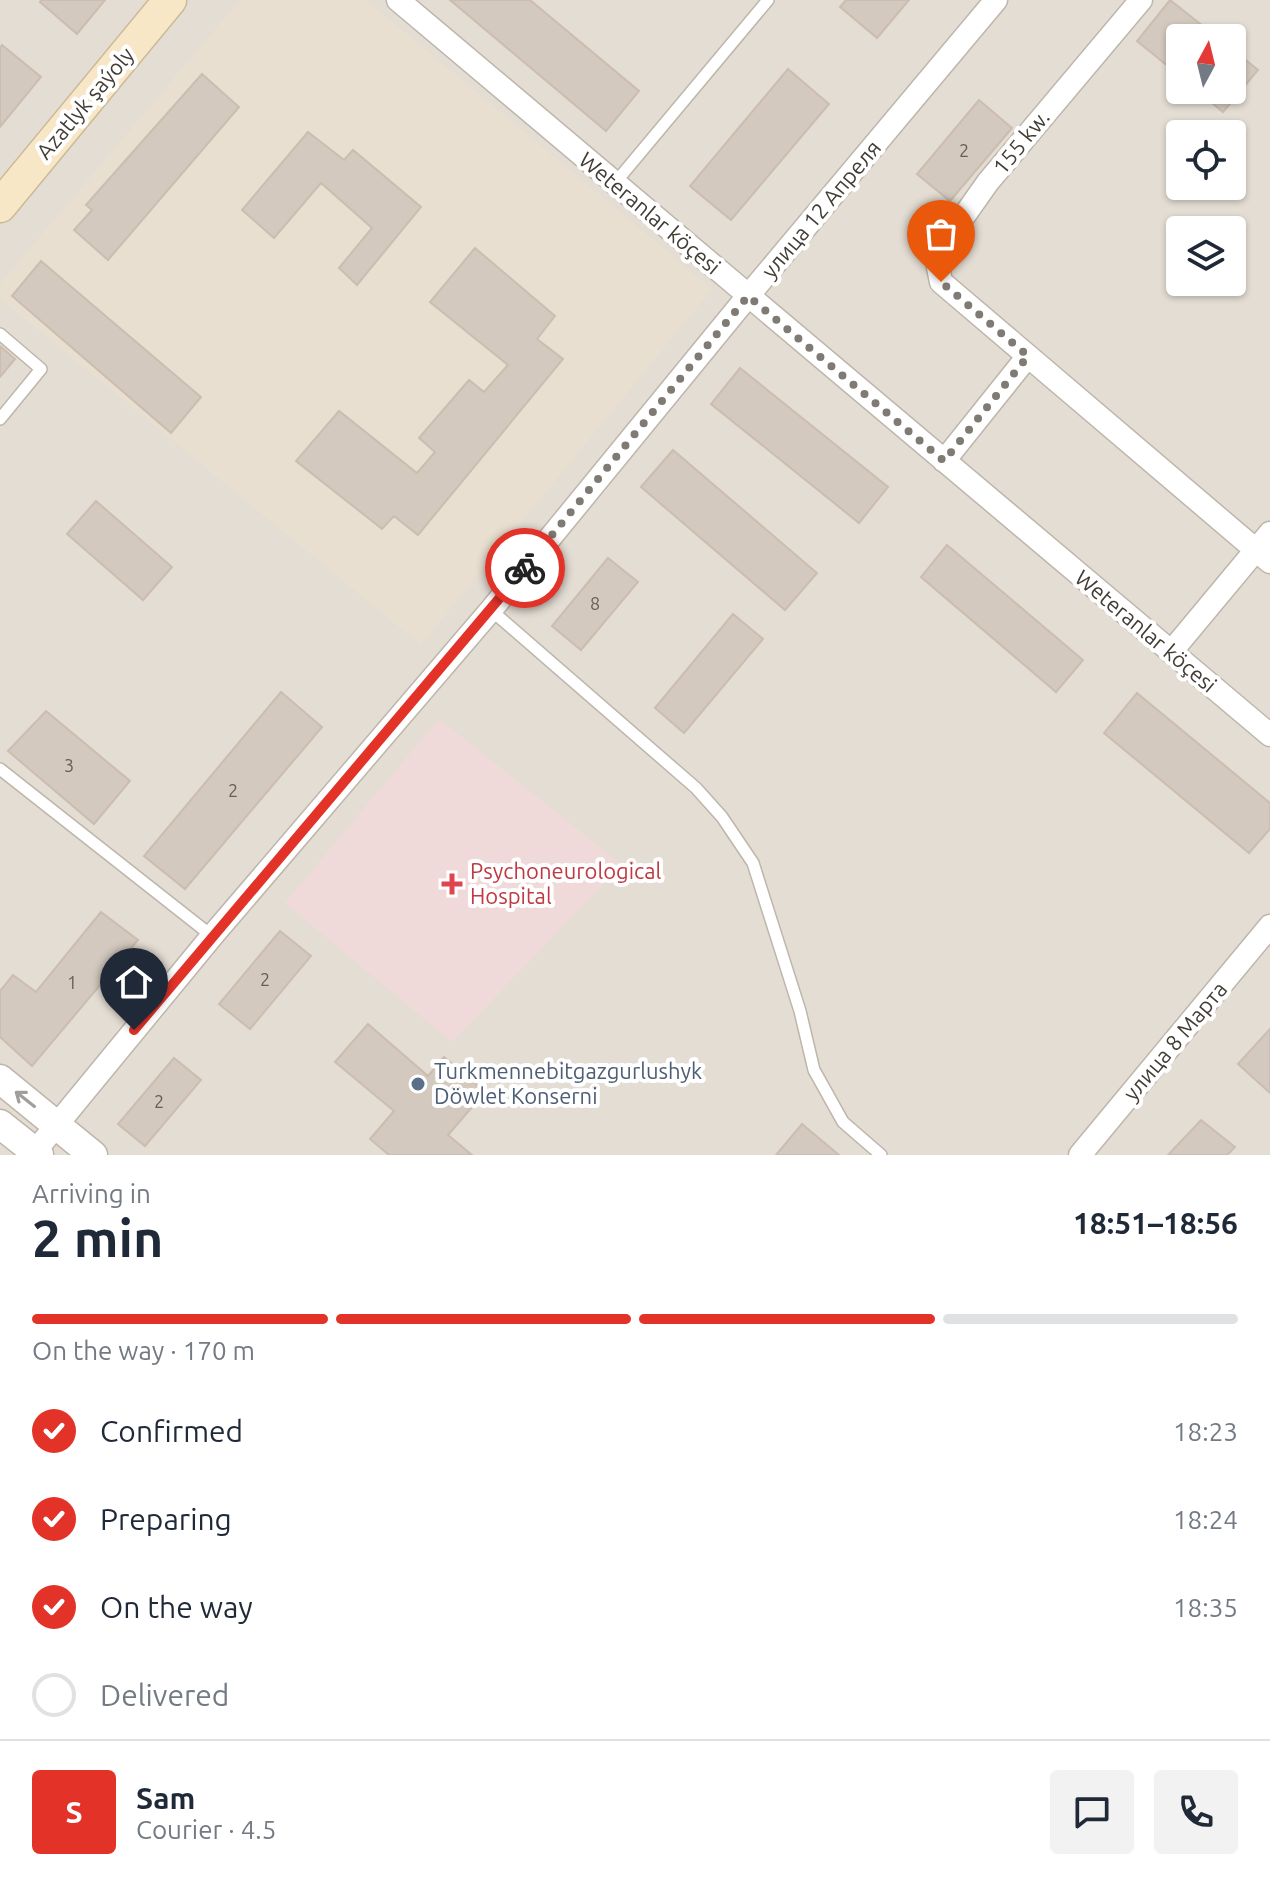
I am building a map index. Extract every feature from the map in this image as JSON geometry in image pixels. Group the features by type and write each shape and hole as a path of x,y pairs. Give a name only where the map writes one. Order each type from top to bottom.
{"main road":[{"name":"Azatlyk şaýoly","path":"0,206 170,0"}],"street":[{"name":"Weteranlar köçesi","path":"398,0 1270,735"},
{"name":"улица 12 Апреля","path":"35,1154 56,1123 491,610 996,0"},
{"name":"155 kw.","path":"1141,0 988,182 940,250 938,267 941,282 1265,549"},
{"path":"944,461 1028,356"},
{"path":"1171,652 1265,549"},
{"name":"улица 8 Марта","path":"1080,1155 1270,926"},
{"path":"0,1079 93,1155"},
{"path":"0,1124 35,1154"}],"lane":[{"path":"615,183 760,3"},
{"path":"0,334 41,369 0,419"},
{"path":"491,610 696,788 722,817 753,863 800,1011 814,1070 843,1122 881,1155"},
{"path":"0,769 212,936"}],"shaded area":[{"path":"0,0 1270,0 1270,1155 0,1155"},
{"path":"240,0 366,0 712,289 421,645 0,298 0,284"},
{"name":"Psychoneurological Hospital","path":"439,719 622,865 452,1042 285,903"}],"building":[{"path":"41,0 105,0 77,34"},
{"path":"450,0 530,0 639,91 606,131"},
{"path":"846,0 909,0 877,38 840,7"},
{"path":"1170,0 1200,24 1166,24 1166,65 1137,41"},
{"path":"2,45 41,77 0,127 0,48"},
{"path":"1246,60 1258,70 1246,84"},
{"path":"788,69 829,104 731,220 690,186"},
{"path":"202,74 239,107 108,260 74,230 92,210 86,205"},
{"path":"979,100 1012,128 950,201 917,174"},
{"path":"1213,104 1230,104 1223,112"},
{"path":"308,132 344,160 353,150 421,207 357,285 339,268 372,228 321,183 274,238 242,210"},
{"path":"475,248 555,316 537,339 563,359 418,535 394,516 382,529 296,461 339,411 417,473 435,452 419,438 469,380 484,392 508,365 430,302"},
{"path":"41,261 201,397 171,433 12,296"},
{"path":"0,346 15,359 0,377"},
{"path":"740,368 888,487 859,523 711,404"},
{"path":"673,450 817,573 785,610 641,487"},
{"path":"96,501 172,567 143,600 67,534"},
{"path":"947,545 1083,660 1056,692 921,577"},
{"path":"608,558 638,582 581,650 552,626"},
{"path":"733,614 763,639 684,733 655,708"},
{"path":"281,692 322,727 185,889 144,856"},
{"path":"1137,693 1270,803 1270,829 1249,853 1104,733"},
{"path":"46,711 130,781 94,824 8,751"},
{"path":"101,912 138,940 32,1066 0,1037 0,991 13,975 36,992"},
{"path":"280,931 311,956 250,1029 219,1004"},
{"name":"Turkmennebitgazgurlushyk Döwlet Konserni","path":"368,1024 428,1076 444,1057 485,1092 448,1135 472,1155 389,1155 370,1139 394,1111 335,1062"},
{"path":"1270,1029 1270,1093 1238,1064"},
{"path":"174,1058 201,1080 145,1146 118,1124"},
{"path":"1201,1120 1235,1147 1227,1155 1168,1155"},
{"path":"802,1124 839,1155 776,1155"}],"way so far":[{"path":"525,568 748,296 944,461 1028,356 941,282"}],"place":[{"name":"Psychoneurological Hospital","path":"452,884"},
{"name":"Turkmennebitgazgurlushyk Döwlet Konserni","path":"418,1084"}],"route":[{"path":"134,1030 525,568"}]}
